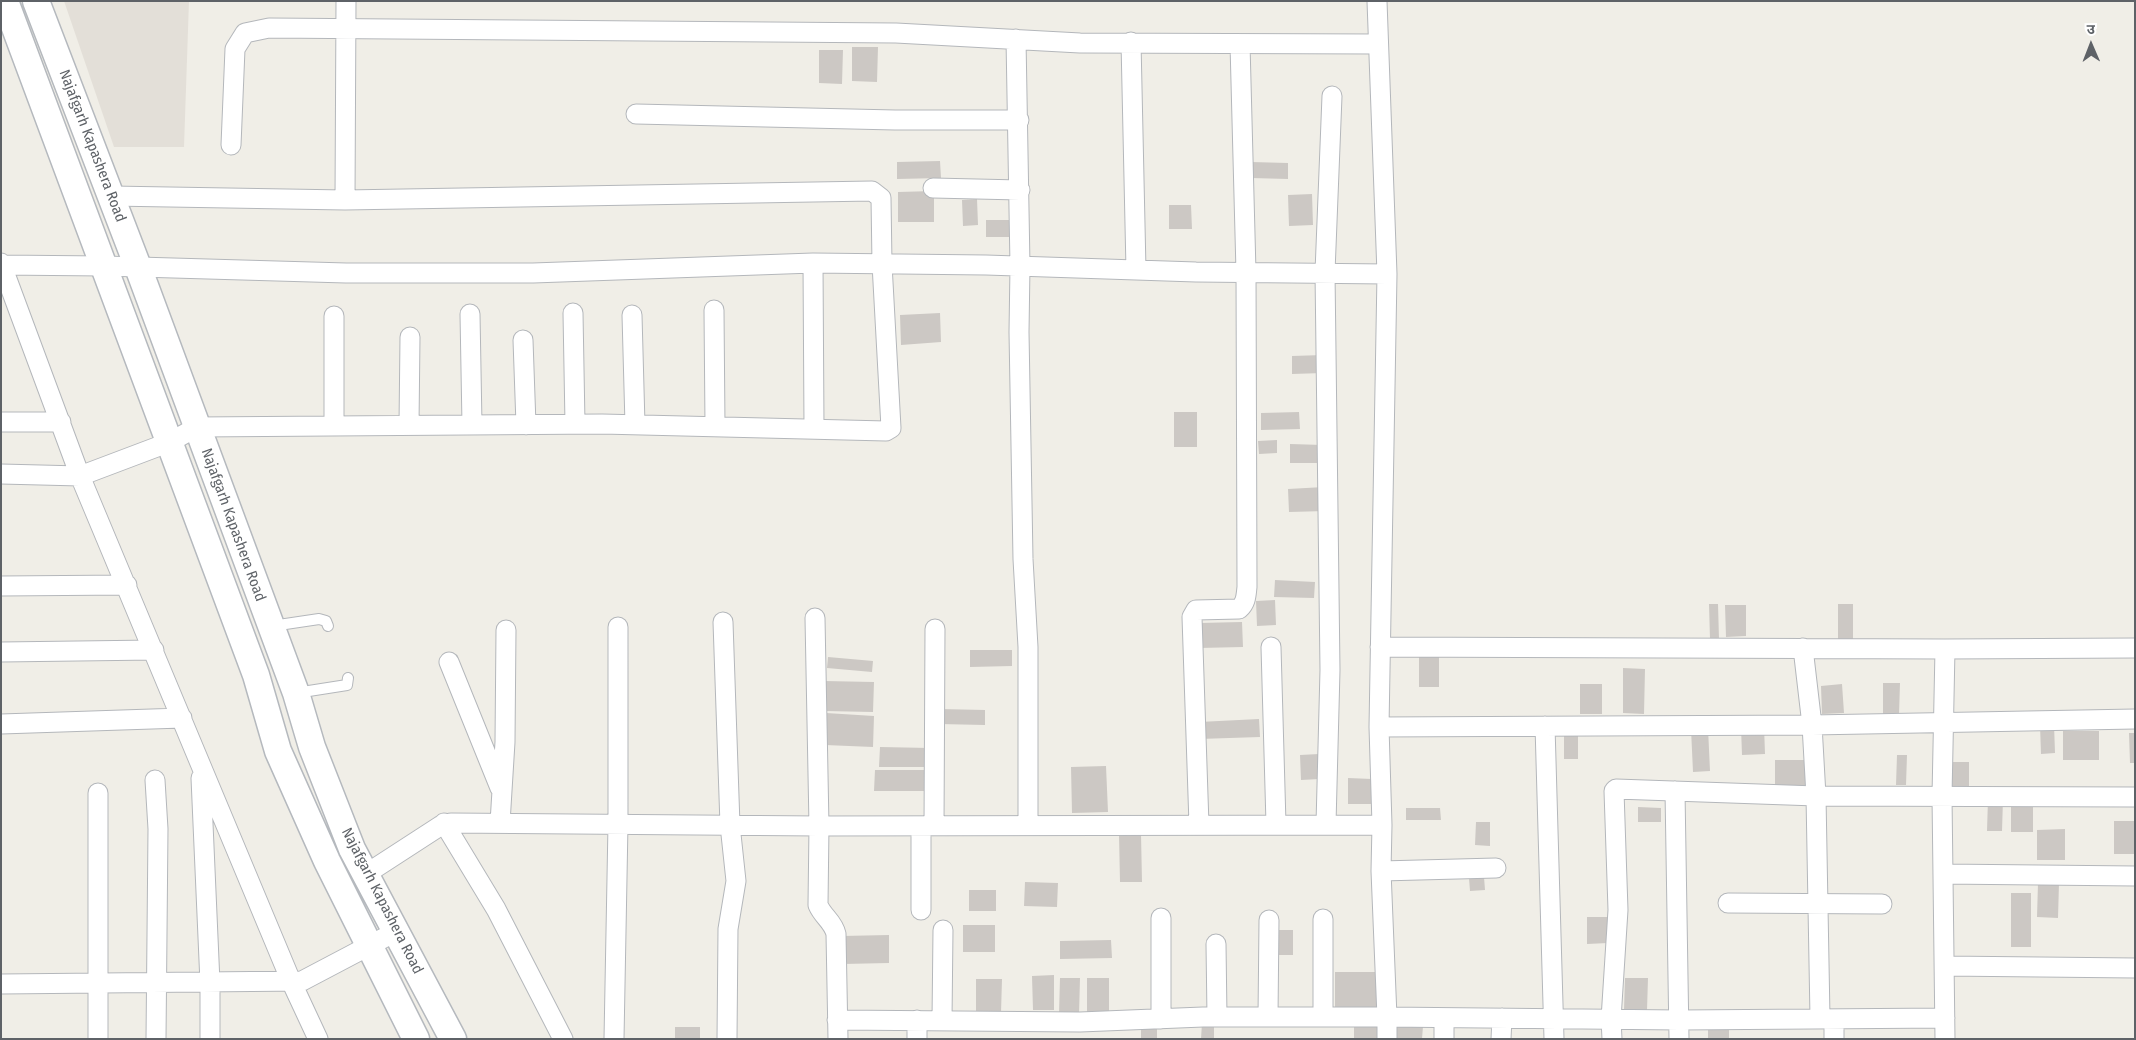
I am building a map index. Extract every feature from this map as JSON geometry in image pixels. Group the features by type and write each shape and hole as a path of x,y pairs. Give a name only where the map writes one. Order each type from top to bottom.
{"main road":[{"name":"Najafgarh Kapashera Road","path":"5,1 256,675 278,751 327,861 416,1039"},
{"name":"Najafgarh Kapashera Road","path":"36,1 138,267 296,692 312,747 352,849 397,931 452,1039"},
{"path":"327,861 352,849"}],"street":[{"path":"346,1 346,200"},
{"path":"1377,1 1377,44 1387,274 1379,727 1382,825 1380,871 1387,1039"},
{"path":"231,145 235,49 244,33 268,28 896,32 1080,43 1377,44"},
{"path":"1016,39 1020,190 1019,332 1024,559 1028,646 1028,825"},
{"path":"1131,42 1136,270"},
{"path":"1199,825 1192,617 1196,610 1239,609 1246,599 1247,587 1246,272 1240,44"},
{"path":"1326,824 1330,670 1325,272 1332,96"},
{"path":"636,114 895,120 1019,120"},
{"path":"933,188 1020,190"},
{"path":"1,474 80,476 170,442 197,427 576,424 886,430 891,428 882,264 881,198 872,191 346,200 111,196"},
{"path":"318,1039 291,981 80,476 2,264 346,273 533,273 813,263 1387,274"},
{"path":"813,263 814,428"},
{"path":"714,310 716,426"},
{"path":"573,313 576,424"},
{"path":"470,314 472,425"},
{"path":"632,315 634,425"},
{"path":"334,316 334,426"},
{"path":"410,336 410,425"},
{"path":"523,340 526,425"},
{"path":"1,422 60,422"},
{"path":"1,586 127,585"},
{"path":"815,618 819,826 818,905 822,914 834,924 836,934 838,1039"},
{"path":"723,622 730,825 736,881 728,929 726,1039"},
{"path":"614,1039 618,824 618,627"},
{"path":"921,910 928,826 935,629"},
{"path":"500,823 505,742 506,630"},
{"path":"1271,646 1276,824"},
{"path":"1380,647 2135,648"},
{"path":"1803,648 1812,725 1816,796 1818,903 1827,1018 1834,1039"},
{"path":"1945,649 1942,796 1945,1039"},
{"path":"1,652 154,650"},
{"path":"449,662 502,792"},
{"path":"1,724 182,718"},
{"path":"1379,727 1812,725 2135,719"},
{"path":"1545,726 1554,1039"},
{"path":"200,763 210,983 210,1039"},
{"path":"155,780 158,829 156,1039"},
{"path":"1612,1039 1611,1019 1618,910 1614,791 1620,789 1816,796 2135,797"},
{"path":"1675,791 1680,1039"},
{"path":"98,793 98,1039"},
{"path":"366,874 444,824 819,826 1382,825"},
{"path":"444,824 496,909 563,1039"},
{"path":"1380,871 1496,868"},
{"path":"1943,874 2135,876"},
{"path":"1728,903 1882,904"},
{"path":"1161,918 1161,1019"},
{"path":"1322,1017 1323,919"},
{"path":"1268,920 1268,1017"},
{"path":"942,1020 943,930"},
{"path":"1,984 302,981 397,931"},
{"path":"1216,944 1217,1017"},
{"path":"1944,966 2135,968"},
{"path":"838,1020 942,1020 1019,1030 1080,1022 1217,1017 1680,1020 1945,1018"},
{"path":"1444,1018 1444,1039"},
{"path":"1501,1039 1502,1018"},
{"path":"917,1020 917,1039"}],"lane":[{"path":"271,626 319,619 326,621 328,626"},
{"path":"296,692 340,687 347,685 348,678"}],"shaded area":[{"path":"64,1 189,1 184,147 114,147"}],"building":[{"path":"852,47 878,47 877,82 852,81"},
{"path":"819,50 843,50 842,84 819,83"},
{"path":"940,161 941,178 897,179 897,162"},
{"path":"1251,162 1288,163 1288,179 1251,178"},
{"path":"934,191 934,222 898,222 898,192"},
{"path":"1312,194 1313,225 1289,226 1288,195"},
{"path":"977,199 978,225 963,226 962,200"},
{"path":"1169,205 1191,205 1192,229 1169,229"},
{"path":"986,220 1012,220 1012,237 986,237"},
{"path":"940,313 941,342 901,345 900,315"},
{"path":"1323,355 1323,373 1292,374 1292,356"},
{"path":"1174,412 1197,412 1197,447 1174,447"},
{"path":"1299,412 1300,429 1261,430 1261,413"},
{"path":"1277,440 1277,453 1259,454 1258,441"},
{"path":"1290,444 1323,445 1323,463 1290,463"},
{"path":"1324,487 1326,511 1289,512 1288,489"},
{"path":"1275,580 1315,582 1314,598 1274,597"},
{"path":"1275,600 1276,625 1257,626 1256,601"},
{"path":"1709,604 1718,604 1719,639 1710,639"},
{"path":"1838,604 1853,604 1853,640 1838,640"},
{"path":"1725,605 1746,605 1746,636 1726,637"},
{"path":"1242,622 1243,647 1199,648 1199,623"},
{"path":"970,650 1012,650 1012,666 970,667"},
{"path":"1419,656 1439,656 1439,687 1419,687"},
{"path":"828,657 873,661 872,672 827,668"},
{"path":"1623,668 1645,669 1644,714 1623,713"},
{"path":"824,681 874,682 873,712 824,711"},
{"path":"1883,683 1900,683 1899,715 1883,715"},
{"path":"1580,684 1602,684 1602,714 1580,714"},
{"path":"1842,684 1844,713 1822,714 1821,686"},
{"path":"939,709 985,710 985,725 939,724"},
{"path":"826,713 874,716 873,747 825,745"},
{"path":"1259,719 1260,737 1199,739 1199,722"},
{"path":"2054,724 2055,753 2041,754 2040,725"},
{"path":"1764,726 1765,754 1742,755 1741,727"},
{"path":"1564,727 1578,727 1578,759 1564,759"},
{"path":"1708,728 1710,771 1693,772 1691,729"},
{"path":"2063,731 2099,731 2099,760 2063,760"},
{"path":"2129,733 2135,733 2135,763 2130,763"},
{"path":"880,747 930,748 929,767 879,767"},
{"path":"1319,754 1320,779 1301,780 1300,755"},
{"path":"1897,755 1907,755 1906,785 1896,785"},
{"path":"1775,760 1807,760 1807,792 1775,791"},
{"path":"1948,762 1969,762 1969,793 1948,793"},
{"path":"1106,766 1108,812 1072,813 1071,767"},
{"path":"875,770 934,770 934,791 874,791"},
{"path":"1348,778 1372,779 1371,804 1348,804"},
{"path":"1988,799 2003,799 2002,831 1987,831"},
{"path":"2033,802 2033,832 2011,832 2011,803"},
{"path":"1638,807 1661,808 1661,822 1638,822"},
{"path":"1406,808 1440,808 1441,820 1406,820"},
{"path":"2114,821 2135,821 2135,854 2114,854"},
{"path":"1476,822 1490,822 1490,846 1475,845"},
{"path":"2065,829 2065,860 2037,860 2037,830"},
{"path":"1119,834 1141,834 1142,882 1120,882"},
{"path":"1484,877 1485,890 1470,891 1469,878"},
{"path":"1025,882 1058,883 1057,907 1024,906"},
{"path":"2038,883 2059,883 2058,918 2037,917"},
{"path":"969,890 996,890 996,911 969,911"},
{"path":"2011,893 2031,893 2031,947 2011,947"},
{"path":"1587,917 1607,917 1608,943 1587,944"},
{"path":"963,925 995,925 995,952 963,952"},
{"path":"1277,930 1293,930 1293,955 1278,955"},
{"path":"889,935 889,963 843,964 842,936"},
{"path":"1111,940 1112,958 1060,959 1060,941"},
{"path":"1335,972 1380,972 1379,1009 1335,1009"},
{"path":"1054,975 1054,1010 1033,1010 1032,976"},
{"path":"1060,978 1080,978 1079,1015 1059,1015"},
{"path":"1087,978 1109,978 1109,1013 1087,1012"},
{"path":"1625,978 1648,978 1647,1010 1624,1010"},
{"path":"976,979 1002,979 1001,1013 976,1013"},
{"path":"1354,1022 1383,1022 1383,1039 1354,1039"},
{"path":"1729,1022 1729,1039 1708,1039 1708,1023"},
{"path":"1202,1023 1214,1023 1214,1039 1201,1039"},
{"path":"1141,1025 1157,1025 1157,1039 1141,1039"},
{"path":"1395,1025 1423,1026 1422,1039 1394,1039"},
{"path":"675,1027 700,1027 700,1039 675,1039"}]}
